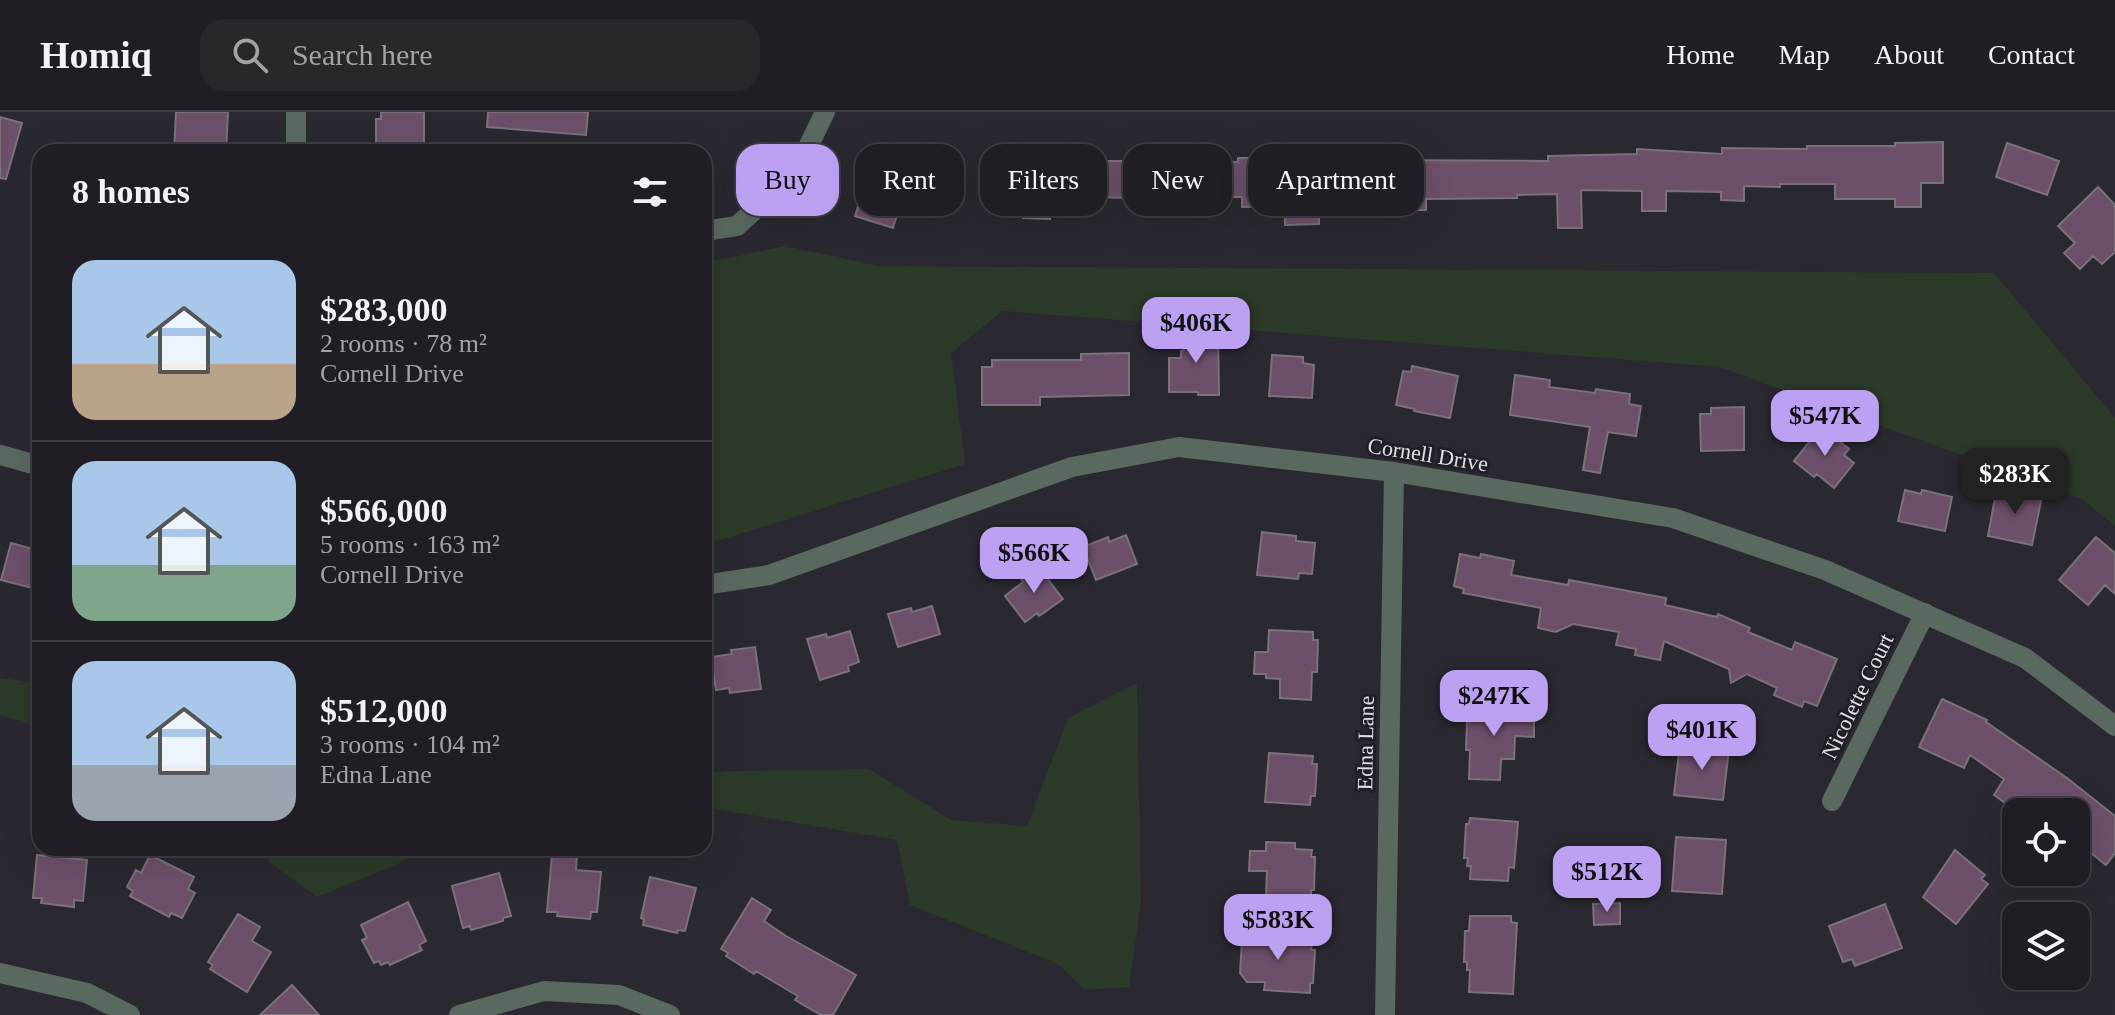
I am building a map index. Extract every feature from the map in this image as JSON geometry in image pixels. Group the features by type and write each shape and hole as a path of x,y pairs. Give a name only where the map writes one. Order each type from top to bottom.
{"street":[{"path":"296,112 296,144"},
{"path":"712,230 737,226 796,172 825,112"},
{"name":"Cornell Drive","path":"712,584 769,575 1072,467 1179,447 1394,472 1673,518 1825,570 2025,658 2112,716"},
{"path":"0,455 31,463"},
{"name":"Edna Lane","path":"1385,1015 1394,472"},
{"name":"Nicolette Court","path":"1832,801 1925,613"},
{"path":"0,973 87,993 130,1015"},
{"path":"459,1015 544,991 619,995 670,1015"}],"green space":[{"path":"785,246 878,266 1994,273 2115,418 2115,526 2082,499 1720,367 1002,311 951,353 965,464 712,543 712,261"},
{"path":"0,678 32,682 32,725 0,715"},
{"path":"1137,683 1141,903 1129,987 1085,990 1058,964 910,905 897,840 712,808 712,772 869,769 951,820 1027,826 1068,718"},
{"path":"269,856 411,856 317,897 269,862"}],"building":[{"path":"176,112 228,112 226,144 174,144"},
{"path":"381,112 424,112 424,144 376,144 376,119 381,119"},
{"path":"488,112 588,112 586,135 487,127"},
{"path":"0,117 22,123 6,179 0,178"},
{"path":"1943,142 1943,183 1921,183 1921,207 1895,207 1895,199 1835,199 1835,184 1780,184 1780,187 1744,186 1744,201 1721,200 1721,192 1666,191 1666,211 1642,211 1642,191 1581,190 1582,228 1558,228 1557,194 1517,195 1517,198 1426,199 1424,210 1424,160 1548,161 1548,156 1637,154 1637,149 1722,154 1722,148 1807,149 1807,146 1895,146 1895,143"},
{"path":"2007,143 2059,161 2047,195 1996,177"},
{"path":"1238,158 1248,158 1248,207 1242,207 1242,197 1232,197 1232,162 1238,162"},
{"path":"1107,161 1123,161 1123,198 1107,198"},
{"path":"2098,187 2115,205 2115,252 2102,264 2093,256 2080,269 2064,253 2075,243 2058,226"},
{"path":"855,216 897,216 893,228"},
{"path":"1023,216 1050,216 1050,219"},
{"path":"1285,216 1319,216 1319,224 1285,225"},
{"path":"1183,331 1218,331 1219,395 1169,392 1169,358 1181,358"},
{"path":"1129,353 1129,395 1040,397 1040,405 982,405 982,367 992,367 992,360 1081,360 1081,354"},
{"path":"1272,355 1303,357 1303,363 1314,365 1312,398 1269,396"},
{"path":"1412,366 1458,376 1450,418 1396,405 1403,371 1411,372"},
{"path":"1515,375 1550,380 1549,387 1630,394 1629,404 1641,406 1636,436 1608,432 1600,473 1583,470 1590,427 1510,415"},
{"path":"1744,407 1744,450 1701,451 1700,414 1711,414 1711,408"},
{"path":"1821,427 1849,449 1844,455 1854,463 1834,488 1794,461"},
{"path":"1997,487 2042,496 2032,545 1988,536"},
{"path":"1905,490 1921,494 1922,490 1952,497 1945,531 1898,521"},
{"path":"1262,532 1296,536 1296,541 1315,543 1312,574 1299,573 1298,579 1257,575"},
{"path":"1126,535 1137,564 1096,580 1083,547 1108,537 1109,542"},
{"path":"2096,537 2115,553 2115,594 2105,585 2088,605 2059,580"},
{"path":"11,543 32,549 32,588 1,580"},
{"path":"1460,554 1480,558 1481,554 1514,561 1511,575 1568,585 1569,580 1666,598 1665,605 1717,617 1718,614 1750,628 1748,632 1792,650 1795,642 1837,659 1817,706 1804,701 1802,707 1774,695 1777,688 1747,674 1731,683 1729,669 1664,641 1660,660 1635,655 1636,649 1616,645 1619,632 1573,624 1556,632 1538,628 1541,608 1463,593 1464,589 1454,586"},
{"path":"1037,565 1063,599 1025,622 1005,596 1023,582 1020,578"},
{"path":"932,606 940,634 898,647 888,614"},
{"path":"1269,630 1313,632 1313,640 1318,640 1317,672 1312,672 1311,700 1280,698 1280,679 1254,674 1255,652 1268,652"},
{"path":"850,631 859,662 848,666 849,671 820,680 807,639 826,634 827,638"},
{"path":"755,647 761,689 730,693 729,688 716,690 712,657 732,654 731,650"},
{"path":"1942,699 1987,720 2115,816 2115,853 2106,865 2090,852 2090,798 2002,798 2002,801 1994,795 2004,779 1970,755 1964,768 1919,747"},
{"path":"1483,700 1508,700 1508,715 1534,716 1534,737 1515,736 1514,759 1501,759 1500,780 1469,779 1467,721 1471,721 1471,715 1482,716"},
{"path":"1680,744 1729,749 1723,800 1674,795"},
{"path":"1269,753 1313,756 1312,764 1317,764 1315,796 1311,796 1310,805 1265,802"},
{"path":"1470,818 1518,822 1514,868 1509,867 1508,881 1470,879 1471,866 1467,866 1468,858 1464,858 1466,824 1469,824"},
{"path":"1676,837 1726,840 1722,894 1672,891"},
{"path":"1266,842 1295,843 1295,849 1312,850 1311,857 1315,857 1311,898 1266,896 1267,871 1249,871 1250,851 1266,851"},
{"path":"1955,850 1985,875 1981,879 1988,884 1956,924 1923,897"},
{"path":"37,856 87,860 83,901 74,900 74,907 41,903 42,898 33,898"},
{"path":"152,856 194,877 188,889 195,893 182,918 171,913 169,917 130,896 133,891 127,887 136,870 141,873"},
{"path":"552,856 577,856 576,870 601,872 597,912 591,912 590,919 547,912"},
{"path":"499,873 511,916 471,930 470,926 463,928 452,886"},
{"path":"650,877 696,888 685,931 678,930 677,933 643,925 644,919 641,918"},
{"path":"752,898 771,910 764,921 856,975 833,1015 821,1015 795,1000 798,996 756,971 754,974 726,956 728,953 721,949"},
{"path":"408,902 426,941 419,945 422,950 390,965 388,962 381,965 379,961 374,963 362,940 367,938 361,925"},
{"path":"1620,903 1620,924 1594,925 1593,904"},
{"path":"1885,904 1902,948 1855,966 1852,959 1843,962 1829,926"},
{"path":"238,914 260,927 252,941 271,952 247,992 210,969 213,965 208,962"},
{"path":"1470,916 1511,916 1511,922 1517,923 1513,994 1469,992 1470,970 1464,962 1465,931 1469,931"},
{"path":"1259,928 1283,929 1283,936 1295,937 1294,943 1312,944 1311,950 1315,950 1310,993 1264,990 1265,982 1247,982 1240,973 1242,940 1258,940"},
{"path":"292,985 319,1015 260,1015"}]}
